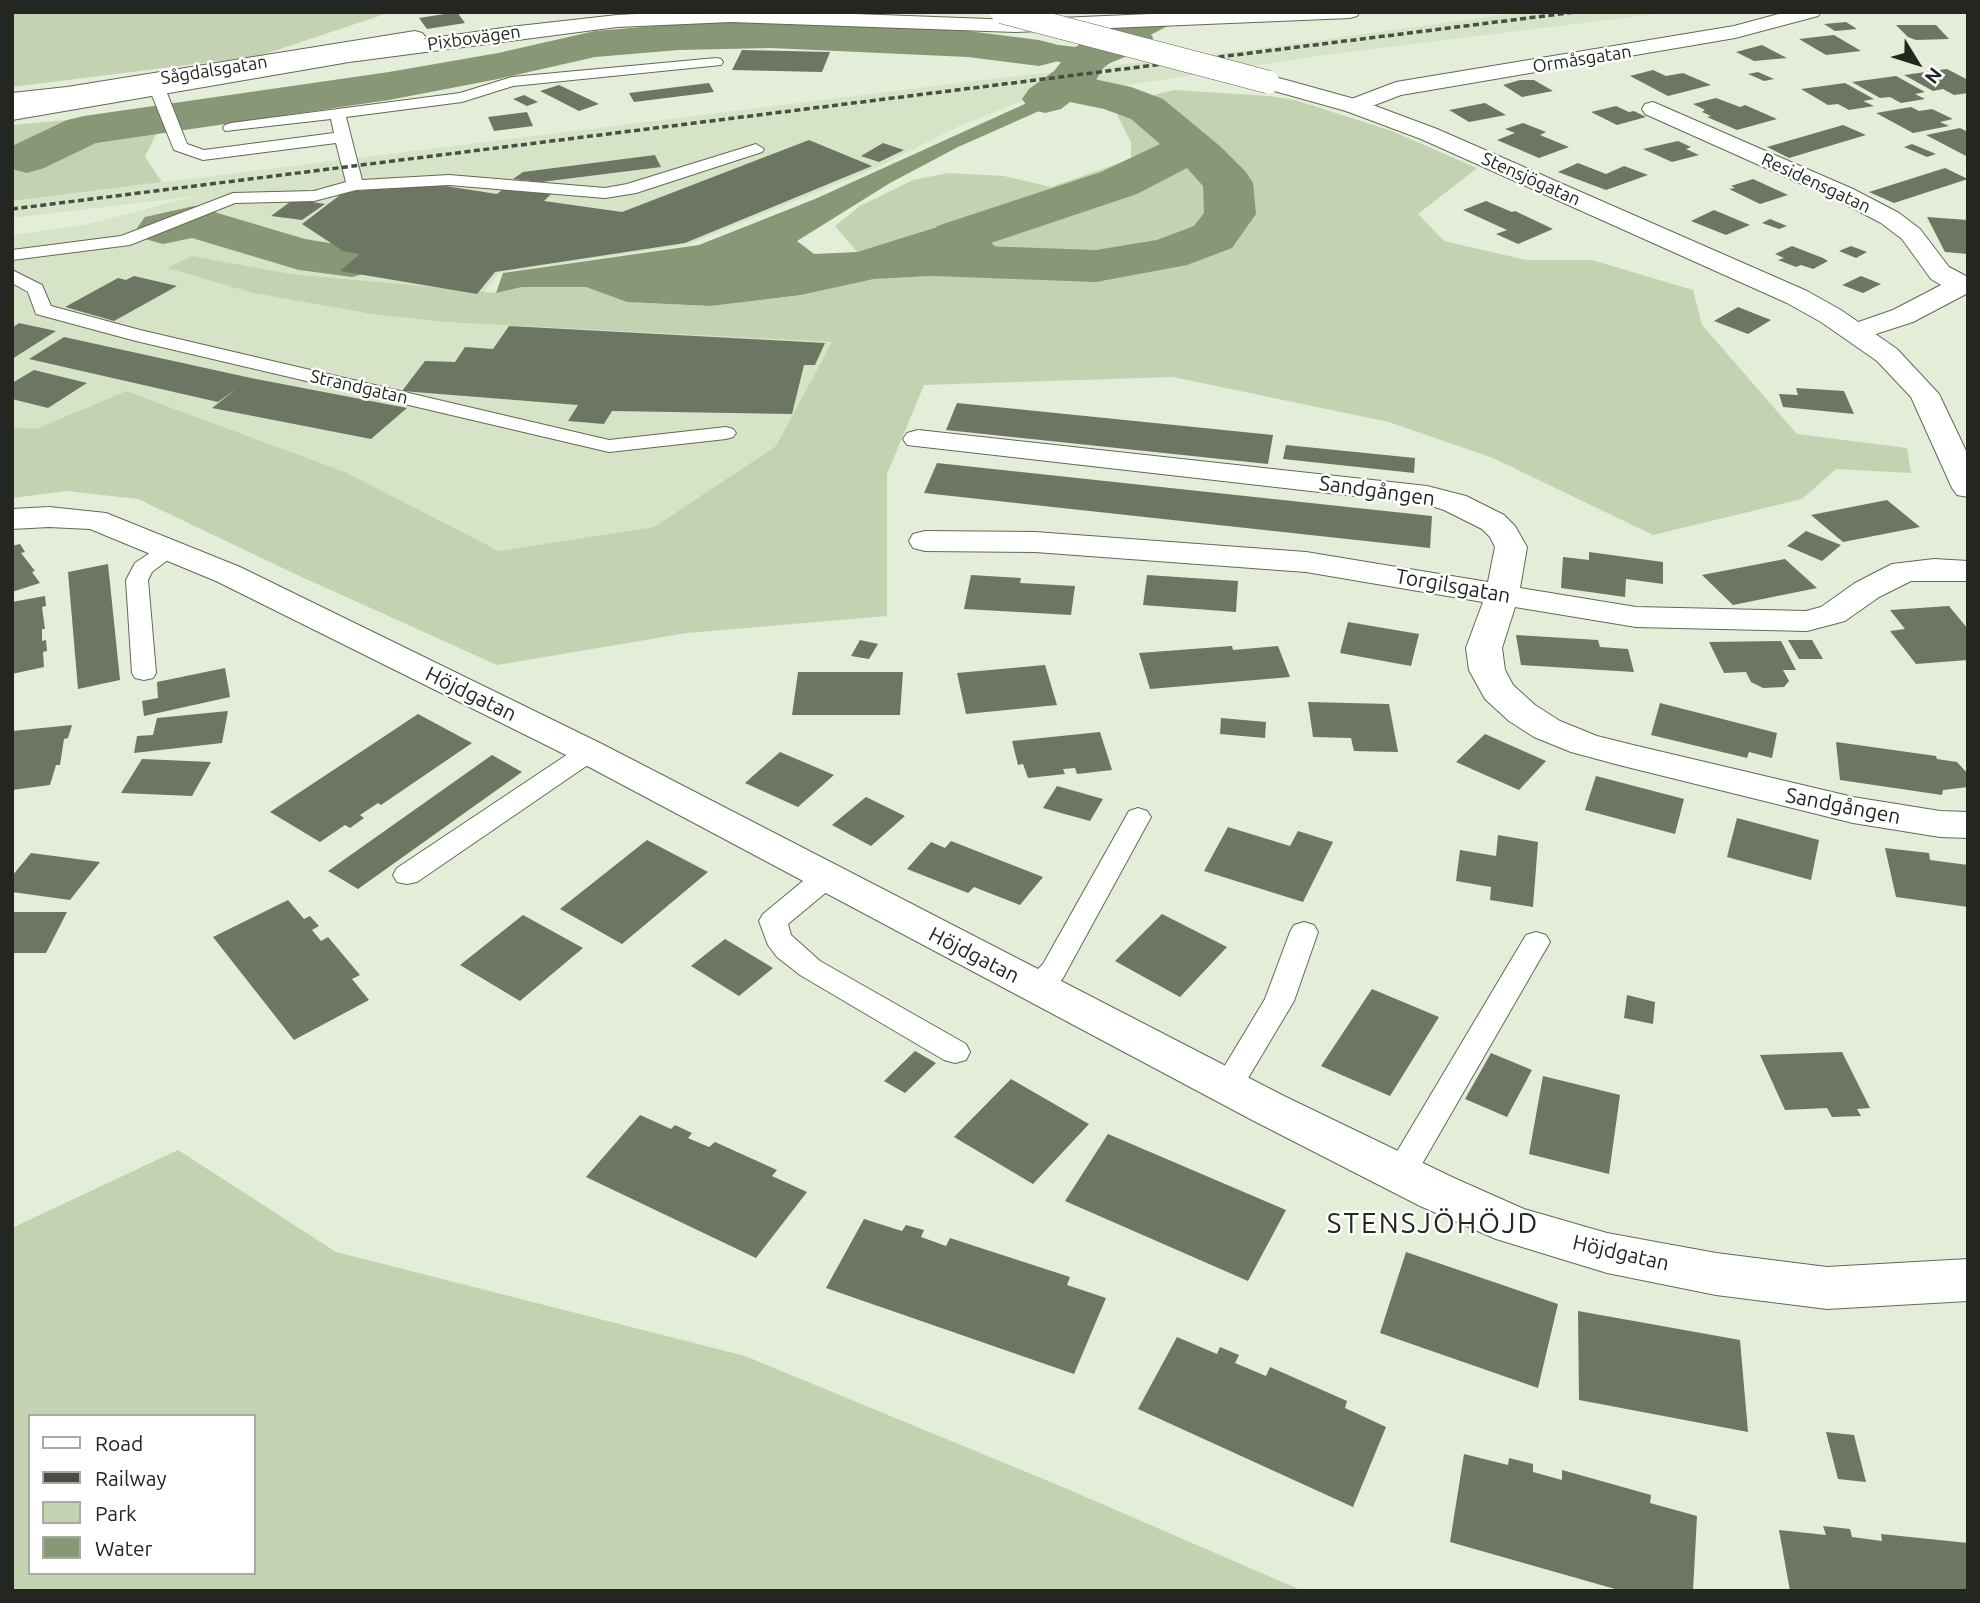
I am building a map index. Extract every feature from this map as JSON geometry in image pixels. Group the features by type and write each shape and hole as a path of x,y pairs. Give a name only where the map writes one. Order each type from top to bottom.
{"street":[{"name":"Stensjögatan","path":"1002,12 1354,106 1429,134 1797,297 1857,332 1905,372 1924,394 1968,488"},
{"name":"Pixbovägen","path":"12,113 160,97 472,38 686,14 982,26 1135,18 1173,20 1350,12"},
{"name":"Ormåsgatan","path":"1354,106 1396,89 1687,41 1811,12"},
{"name":"Sågdalsgatan","path":"12,100 67,94 415,37"},
{"name":"Residensgatan","path":"1653,109 1844,194 1890,218 1911,234 1940,273 1964,285"},
{"path":"1857,332 1903,316 1964,285"},
{"name":"Sandgången","path":"918,439 1427,495 1478,513 1504,533 1511,547 1502,594 1484,648 1487,670 1498,691 1522,713 1547,729 1584,744 1632,757 1853,810 1940,824 1968,825"},
{"name":"Höjdgatan","path":"12,519 49,517 95,520 171,549 341,629 589,752 1227,1087 1400,1174 1513,1225 1607,1252 1716,1274 1827,1288 1968,1280"},
{"name":"Torgilsgatan","path":"925,541 1035,542 1306,562 1636,617 1807,621 1833,614 1867,590 1904,571 1968,571"}],"lane":[{"path":"231,128 462,97 512,82 716,62"},
{"path":"160,97 180,147 203,155 343,137"},
{"path":"337,114 355,185"},
{"path":"12,255 124,241 233,198 314,196 355,185 476,180 605,193 631,189 756,149"},
{"name":"Strandgatan","path":"12,275 36,289 43,310 136,335 610,446 726,433"},
{"path":"144,673 137,580 143,568 171,549"},
{"path":"407,875 589,752"},
{"path":"1037,988 1053,971 1138,817"},
{"path":"825,878 773,921 778,938 810,968 955,1052"},
{"path":"1227,1087 1279,1001 1304,932"},
{"path":"1400,1174 1536,942"}],"shaded area":[{"path":"1523,12 1672,12 1325,55 1022,101 959,126 876,168 687,245 499,273 482,295 291,274 192,256 168,268 253,293 372,314 444,322 833,342 776,446 654,527 499,551 345,472 126,391 36,429 12,427 12,235 85,225 196,196 12,218 12,201 1000,78 1241,51"}],"green space":[{"path":"12,12 391,12 259,56 12,87"},
{"path":"1174,90 1295,100 1392,131 1477,168 1418,214 1444,241 1526,260 1592,260 1693,290 1702,325 1797,434 1907,448 1911,473 1836,469 1802,499 1653,535 1493,458 1389,422 1173,377 924,385 887,474 887,616 687,633 497,665 293,573 138,499 66,491 12,498 12,427 36,429 126,391 345,472 499,551 654,527 776,446 832,342 444,322 372,314 253,293 167,268 192,256 291,274 496,293 522,287 586,287 627,302 711,306 801,295 874,279 991,273 988,240 1041,224 1054,199 995,209 857,252 835,226 860,206 913,180 948,173 1004,176 1051,187 1131,159 1131,142 1117,115 1133,100"},
{"path":"89,118 159,128 145,157 162,182 12,201 12,125"},
{"path":"178,1150 336,1252 745,1356 1065,1488 1303,1591 12,1591 12,1228"}],"water":[{"path":"1138,29 1153,37 1150,47 1105,65 1091,88 958,147 890,183 797,241 814,254 857,252 995,209 1054,199 1067,209 1041,224 988,240 1016,265 991,273 874,279 801,295 711,306 627,302 586,287 522,287 496,293 503,273 699,245 815,199 1027,103 1065,63 999,51 939,48 924,37 983,36 1076,47 1124,30"}],"building":[{"path":"457,12 465,23 427,29 419,18"},
{"path":"1846,22 1857,29 1835,31 1824,24"},
{"path":"1896,25 1936,25 1949,39 1916,40 1908,37"},
{"path":"1834,35 1861,51 1826,55 1799,39"},
{"path":"1762,45 1787,58 1754,61 1736,52"},
{"path":"742,50 830,52 822,72 732,70"},
{"path":"1947,69 1968,80 1968,93 1954,95 1943,89 1933,91 1904,75"},
{"path":"1653,70 1666,76 1683,73 1711,85 1668,96 1630,76"},
{"path":"1758,72 1774,79 1764,81 1748,74"},
{"path":"1896,76 1925,92 1915,94 1925,99 1901,103 1890,97 1880,98 1852,82"},
{"path":"1520,80 1534,80 1553,91 1522,97 1503,85"},
{"path":"709,83 714,92 634,102 629,93"},
{"path":"1845,83 1874,99 1863,101 1874,106 1849,110 1838,104 1828,105 1801,89"},
{"path":"559,85 599,104 579,111 540,91"},
{"path":"524,95 538,102 527,106 513,99"},
{"path":"1716,98 1740,107 1745,105 1777,119 1737,130 1707,117 1711,116 1693,104"},
{"path":"1485,103 1506,115 1469,122 1449,110"},
{"path":"1616,106 1646,117 1617,125 1591,112"},
{"path":"1911,107 1919,111 1932,109 1953,119 1940,122 1949,126 1913,133 1876,113"},
{"path":"527,112 533,126 494,131 488,117"},
{"path":"1523,123 1546,132 1540,135 1569,147 1539,158 1497,140 1515,133 1505,129"},
{"path":"1843,125 1866,135 1789,158 1767,147"},
{"path":"1960,128 1968,132 1968,157 1926,135"},
{"path":"809,140 872,166 685,243 495,272 477,294 340,271 360,254 343,251 302,224 344,192 432,184 497,194 508,185 553,192 544,201 622,212"},
{"path":"1678,141 1691,147 1686,149 1699,155 1672,162 1643,149"},
{"path":"883,143 904,150 879,162 861,156"},
{"path":"1912,144 1936,154 1927,157 1904,147"},
{"path":"655,155 661,167 541,182 513,179 523,172"},
{"path":"1578,163 1606,174 1624,166 1648,175 1606,190 1558,172"},
{"path":"1945,168 1968,179 1894,203 1869,192"},
{"path":"1753,179 1788,195 1760,204 1729,189"},
{"path":"294,199 325,204 302,220 271,216"},
{"path":"1486,201 1553,229 1518,244 1496,234 1507,230 1463,210"},
{"path":"1714,210 1750,225 1726,235 1691,221"},
{"path":"1927,217 1968,220 1968,254 1945,252"},
{"path":"1770,219 1787,226 1779,229 1762,223"},
{"path":"1792,246 1828,261 1813,269 1801,265 1796,267 1778,260 1784,258 1775,254"},
{"path":"1851,246 1867,252 1856,258 1839,251"},
{"path":"134,276 177,286 114,321 65,307 118,278 126,280"},
{"path":"1861,276 1881,284 1863,293 1842,285"},
{"path":"1738,307 1771,320 1748,334 1714,321"},
{"path":"19,323 56,331 12,359 12,328"},
{"path":"509,326 825,343 815,365 804,365 792,414 612,411 604,424 568,421 578,405 402,391 425,361 455,362 465,347 493,349"},
{"path":"64,337 251,378 407,408 371,439 212,408 236,389 218,402 29,359"},
{"path":"34,370 87,383 48,408 12,399 12,383"},
{"path":"1796,388 1844,391 1854,414 1783,407 1779,394 1798,395"},
{"path":"957,403 1273,435 1268,464 946,430"},
{"path":"1286,445 1415,458 1414,473 1283,459"},
{"path":"937,463 1432,516 1430,548 924,493"},
{"path":"1887,500 1920,527 1843,542 1811,515"},
{"path":"1806,531 1841,545 1822,561 1787,546"},
{"path":"20,544 25,552 21,553 35,571 32,572 40,583 12,592 12,546"},
{"path":"1589,552 1663,562 1663,584 1626,579 1625,597 1561,588 1563,557 1589,560"},
{"path":"1785,559 1817,588 1733,605 1702,575"},
{"path":"108,564 120,680 78,689 68,572"},
{"path":"971,575 1021,578 1020,583 1075,586 1071,615 964,609"},
{"path":"1147,575 1238,581 1236,612 1143,605"},
{"path":"45,596 46,606 42,607 45,629 42,629 42,641 46,640 47,651 43,652 44,667 12,674 12,602"},
{"path":"1949,606 1968,629 1968,660 1916,664 1890,631 1905,629 1890,610"},
{"path":"1348,622 1419,634 1411,666 1340,653"},
{"path":"1516,635 1598,640 1600,647 1628,649 1634,672 1521,665"},
{"path":"860,640 878,644 869,659 851,656"},
{"path":"1788,640 1812,640 1823,659 1799,659"},
{"path":"1781,641 1796,670 1783,670 1789,681 1784,687 1763,688 1751,682 1746,672 1724,673 1709,642"},
{"path":"1232,646 1233,650 1278,646 1290,677 1150,689 1139,653"},
{"path":"1045,665 1057,705 966,714 957,673"},
{"path":"225,668 230,697 144,716 142,701 158,698 157,682"},
{"path":"798,672 903,672 900,715 792,715"},
{"path":"1308,702 1389,704 1398,752 1354,751 1351,738 1313,737"},
{"path":"1660,703 1777,733 1772,758 1749,752 1747,758 1651,735"},
{"path":"228,711 222,743 134,753 137,736 153,735 157,718"},
{"path":"418,714 472,743 381,805 378,803 360,815 364,818 350,828 345,825 320,842 270,812"},
{"path":"1221,718 1266,722 1265,738 1220,734"},
{"path":"72,725 68,738 64,739 60,765 56,765 50,785 12,790 12,731"},
{"path":"1100,732 1112,770 1077,774 1075,768 1063,769 1065,774 1028,778 1023,764 1018,765 1012,741"},
{"path":"1485,734 1546,761 1519,790 1456,762"},
{"path":"1836,742 1936,756 1937,759 1957,762 1968,774 1968,787 1943,790 1942,795 1840,780"},
{"path":"780,752 834,775 798,807 745,783"},
{"path":"492,755 522,772 358,889 328,871"},
{"path":"142,759 211,762 192,796 121,793"},
{"path":"1596,776 1684,799 1675,834 1585,810"},
{"path":"1057,786 1103,799 1090,821 1043,808"},
{"path":"866,797 905,816 871,846 832,825"},
{"path":"1737,818 1819,840 1811,880 1727,857"},
{"path":"1228,827 1290,846 1298,831 1333,842 1303,902 1204,871"},
{"path":"1498,835 1538,842 1533,907 1490,900 1491,887 1456,881 1460,850 1496,856"},
{"path":"647,840 708,872 622,944 560,909"},
{"path":"951,841 1043,877 1020,905 974,887 968,893 907,869 931,842 945,848"},
{"path":"1885,848 1929,853 1930,860 1968,865 1968,907 1896,897"},
{"path":"31,853 100,862 70,900 12,892 12,876"},
{"path":"288,900 304,919 310,916 319,926 312,930 321,941 328,937 360,975 352,979 369,1000 294,1040 213,937"},
{"path":"12,912 67,912 46,953 12,953"},
{"path":"1162,914 1227,947 1180,997 1115,961"},
{"path":"523,915 583,948 520,1001 460,965"},
{"path":"725,939 773,968 739,996 691,966"},
{"path":"1372,989 1439,1017 1390,1096 1321,1066"},
{"path":"1627,995 1655,1002 1653,1024 1624,1018"},
{"path":"915,1051 936,1063 905,1093 884,1081"},
{"path":"1842,1052 1870,1108 1857,1109 1861,1116 1832,1117 1827,1108 1785,1110 1760,1055"},
{"path":"1491,1053 1532,1070 1507,1117 1465,1099"},
{"path":"1543,1076 1620,1095 1609,1174 1529,1154"},
{"path":"1011,1079 1089,1124 1033,1184 954,1137"},
{"path":"640,1115 671,1129 675,1125 692,1133 688,1138 709,1147 715,1142 777,1170 772,1176 807,1192 756,1258 586,1177"},
{"path":"1108,1134 1286,1210 1248,1281 1065,1201"},
{"path":"864,1219 902,1231 906,1225 924,1230 921,1237 946,1246 950,1238 1070,1277 1067,1285 1106,1298 1074,1374 826,1288"},
{"path":"1406,1252 1558,1304 1538,1388 1380,1333"},
{"path":"1578,1311 1740,1340 1748,1432 1579,1400"},
{"path":"1177,1337 1217,1354 1220,1347 1239,1355 1235,1363 1266,1376 1270,1367 1347,1401 1345,1408 1386,1427 1353,1507 1138,1409"},
{"path":"1826,1432 1854,1435 1866,1482 1838,1479"},
{"path":"1464,1454 1508,1465 1509,1458 1533,1464 1533,1472 1562,1480 1562,1470 1651,1495 1650,1503 1697,1516 1693,1591 1622,1591 1450,1542"},
{"path":"1823,1526 1850,1529 1852,1537 1882,1541 1881,1534 1968,1543 1968,1591 1790,1591 1779,1530 1826,1535"}],"waterway":[{"path":"1045,99 1070,81 1087,59 1126,31 1162,12"},
{"path":"27,158 84,130 389,86 498,66 595,44 679,37 771,35 968,44 1039,53"},
{"path":"906,259 1096,266 1168,254 1213,237 1230,214 1228,183 1204,157 1147,109 1115,97 1062,87"},
{"path":"956,237 1119,183 1192,147"},
{"path":"163,228 194,222 299,254 352,261"}],"railway":[{"path":"12,209 1576,12"}],"district":[{"name":"STENSJÖHÖJD","path":"1433,1224"}]}
